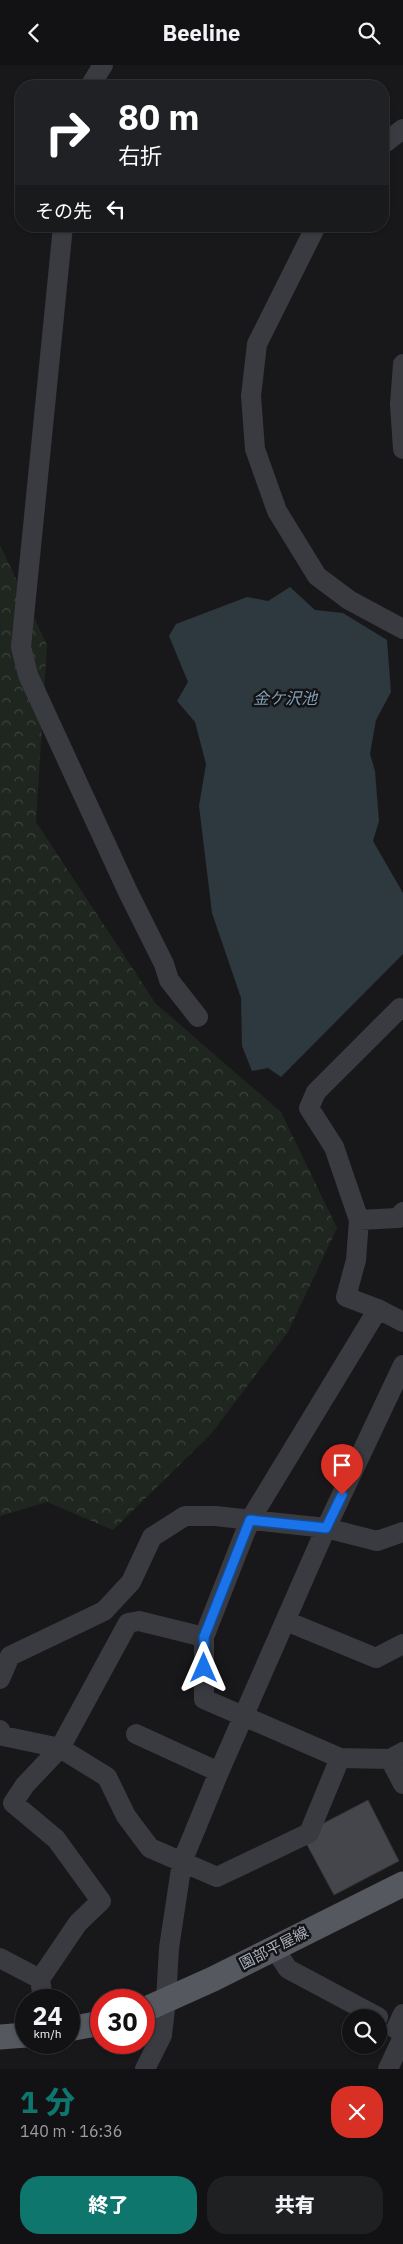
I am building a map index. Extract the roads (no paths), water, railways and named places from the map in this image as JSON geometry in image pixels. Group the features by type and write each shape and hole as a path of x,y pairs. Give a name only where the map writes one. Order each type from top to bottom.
{"main road":[{"name":"園部平屋線","path":"155,2004 274,1948 403,1883"},
{"path":"0,2037 15,2036"}],"street":[{"path":"93,80 102,65"},
{"path":"389,140 403,129"},
{"path":"62,232 21,647 28,675 128,892 164,964 169,980 198,1017"},
{"path":"313,232 258,344 251,396 256,449 277,511 317,575 348,601 403,629"},
{"path":"403,364 400,404 403,449"},
{"path":"403,1010 400,1008 316,1092 309,1108 334,1147 359,1221 356,1260 346,1297 403,1321"},
{"path":"359,1221 398,1218 403,1212"},
{"path":"378,1309 250,1520 204,1637 204,1699 340,1758 397,1755 403,1784"},
{"path":"145,2069 162,2035 169,1948 182,1862 219,1772 326,1528 396,1396 403,1365"},
{"path":"0,1679 10,1656 104,1611 131,1582 152,1537 185,1516 215,1516 326,1528 377,1541 403,1532"},
{"path":"41,1989 40,1979 78,1923 101,1901 56,1839 13,1803 25,1785 60,1749 128,1623 138,1621 204,1637"},
{"path":"286,1621 376,1658 403,1644"},
{"path":"0,1730 3,1736 60,1749 107,1777 126,1816 150,1848 217,1877 308,1833 340,1758"},
{"path":"136,1734 219,1772"},
{"path":"274,1948 288,1969 362,2009"},
{"path":"0,1958 40,1979"},
{"path":"387,2022 401,2029 388,2069"}],"water":[{"name":"金ケ沢池","path":"290,587 315,610 343,613 387,640 391,692 376,720 370,754 375,771 379,821 373,841 403,893 403,954 281,1077 268,1068 252,1071 242,1046 241,998 212,913 199,806 206,764 195,722 177,701 188,682 169,636 176,624 247,597 268,601"}]}
